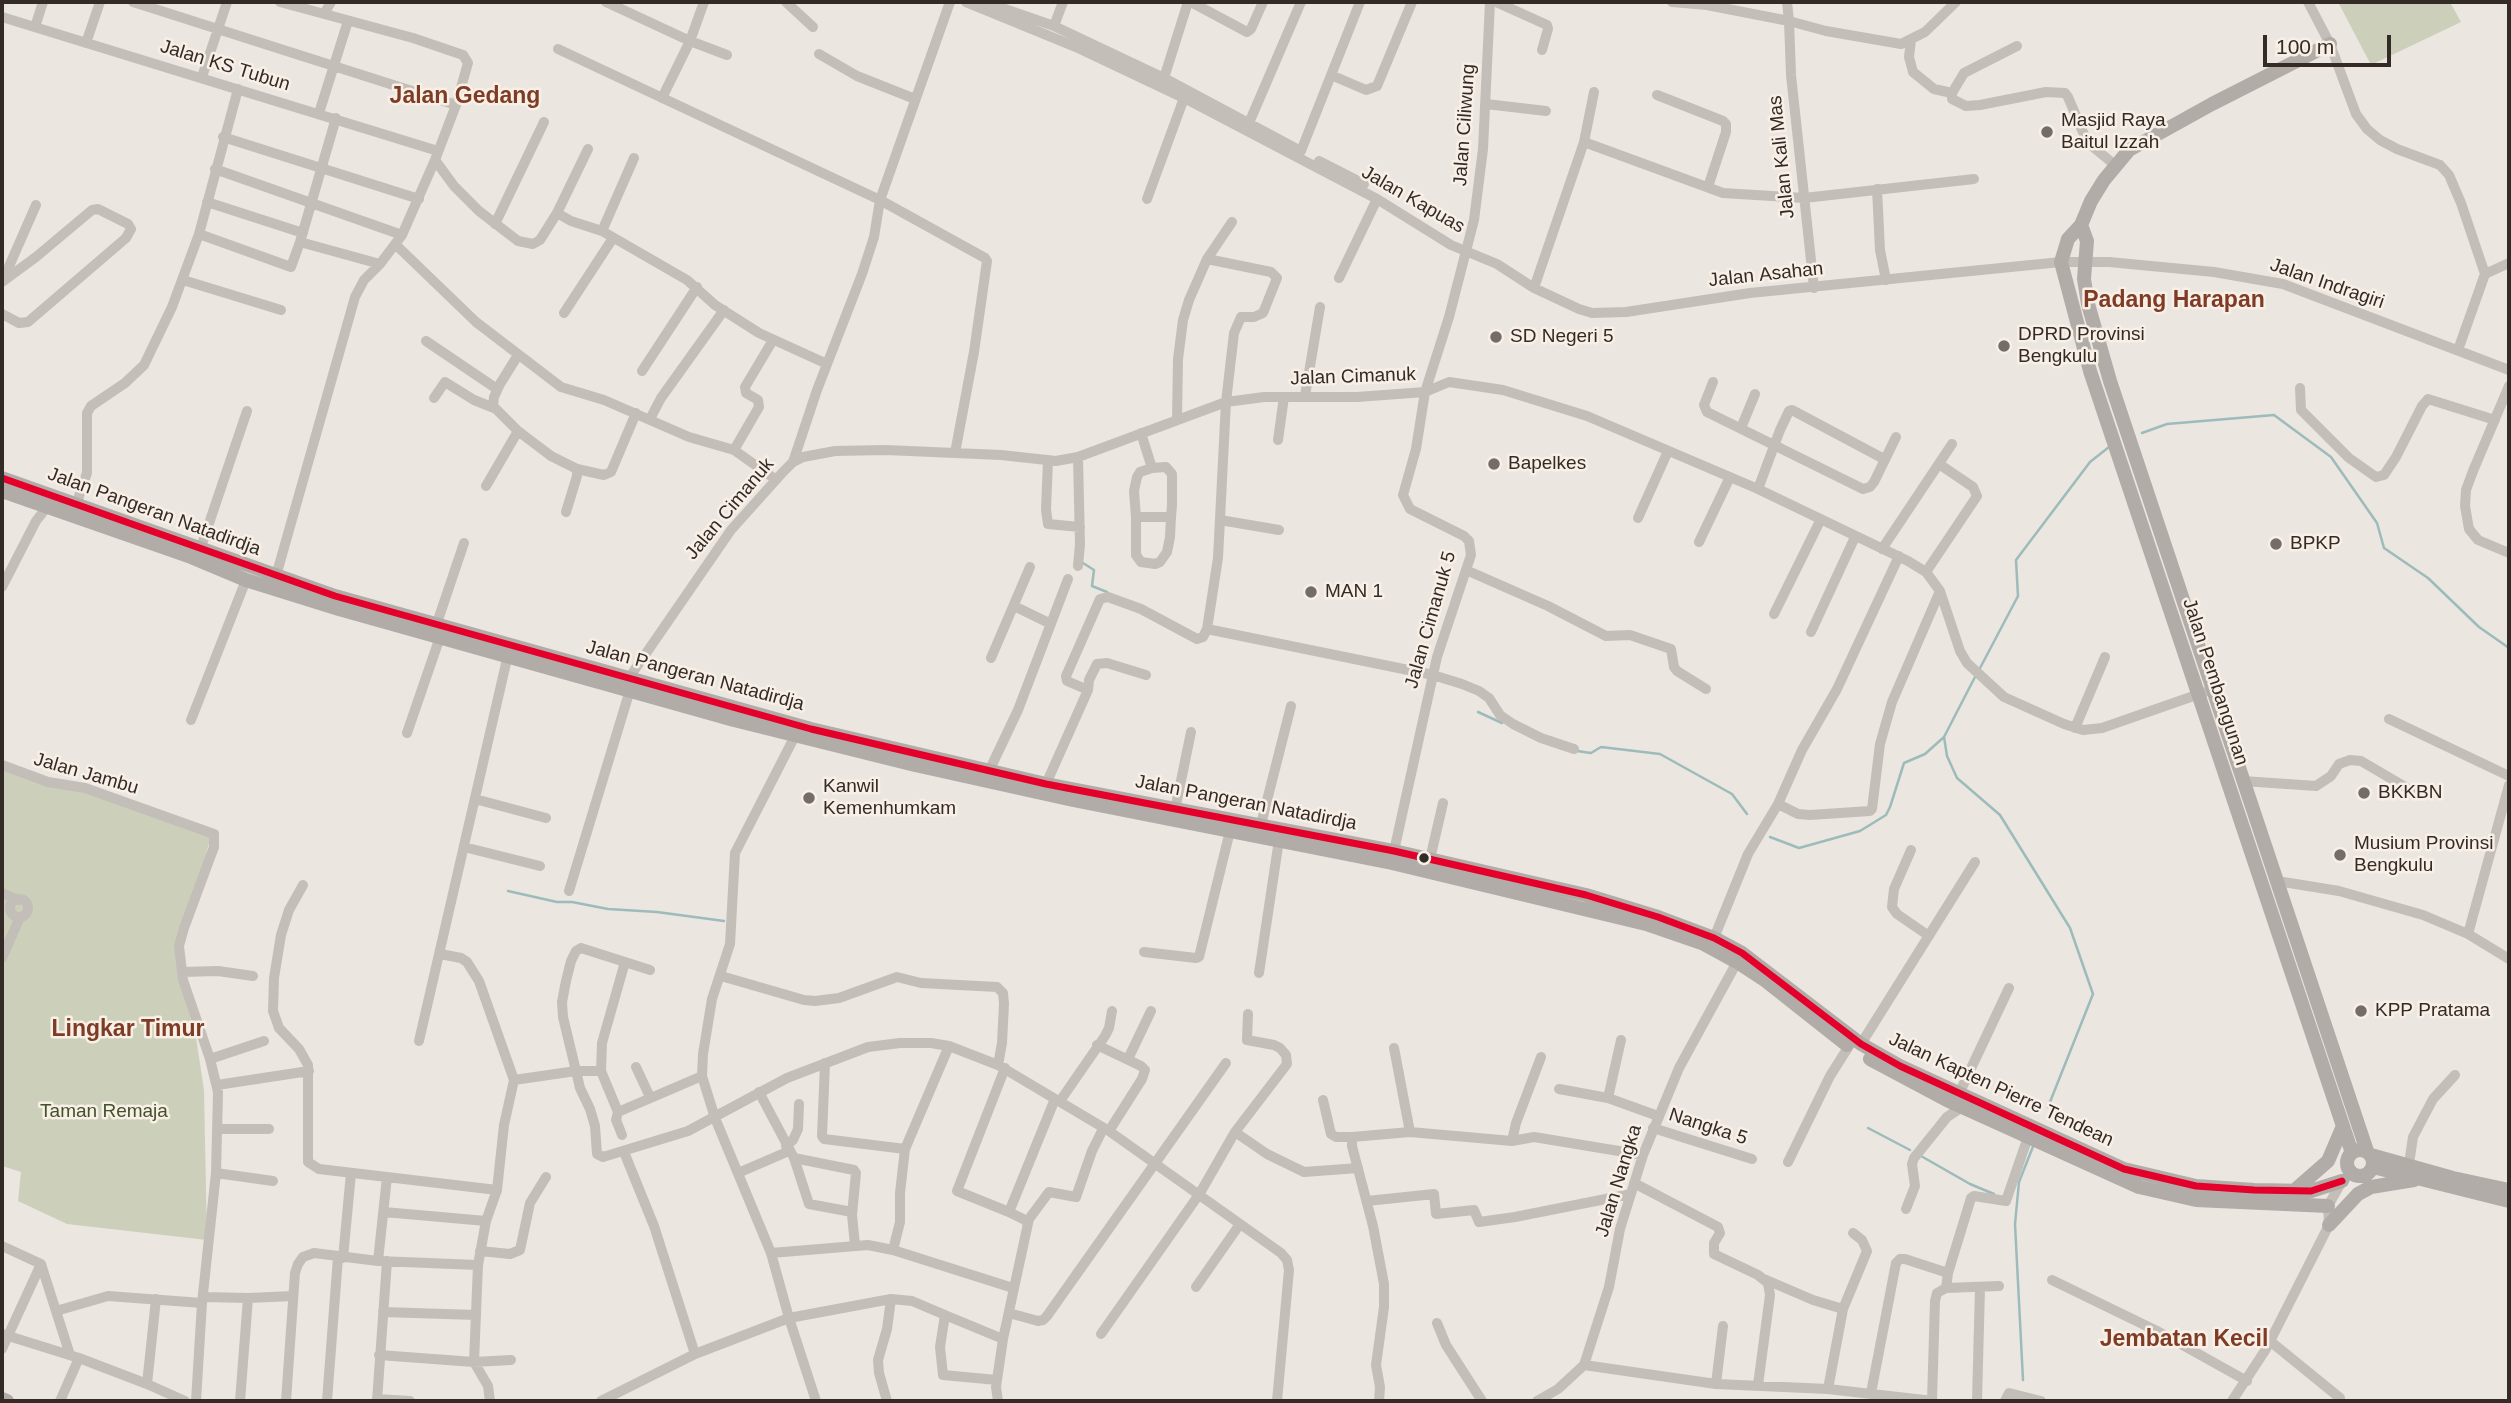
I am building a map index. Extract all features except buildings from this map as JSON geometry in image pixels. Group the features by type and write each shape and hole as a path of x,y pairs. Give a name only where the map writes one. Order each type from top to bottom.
{"main road":[{"path":"2061,262 2068,239 2081,225 2091,201 2115,165 2129,150 2166,128 2330,44"},
{"name":"Jalan Pembangunan","path":"2081,225 2087,241 2084,279 2088,304 2142,501 2205,692 2260,880 2351,1153"},
{"name":"Jalan Pembangunan","path":"2061,262 2090,370 2142,501"},
{"name":"Jalan Pangeran Natadirdja","path":"2,478 11,490 47,507 191,557 246,580 274,582"},
{"name":"Jalan Pangeran Natadirdja","path":"11,490 76,505 200,550 274,582 438,632 798,731 1073,800 1230,831 1259,830 1279,840 1393,857"},
{"name":"Jalan Pangeran Natadirdja","path":"438,632 508,659 630,684"},
{"name":"Jalan Pembangunan","path":"2205,692 2243,781 2370,1158"},
{"name":"Jalan Pangeran Natadirdja","path":"798,731 990,769 1046,784 1393,857"},
{"name":"Jalan Kapten Pierre Tendean","path":"1393,857 1430,859 1704,944 1766,981 1889,1071 2124,1169 2196,1186 2254,1190 2311,1191 2347,1177"},
{"name":"Jalan Kapten Pierre Tendean","path":"1393,857 1514,886 1586,895 1714,938 1765,968 1855,1045"},
{"path":"2260,880 2277,880"},
{"name":"Jalan Kapten Pierre Tendean","path":"1958,1101 2028,1137 2139,1188 2196,1200 2328,1206"},
{"path":"2296,1189 2328,1161 2343,1126"},
{"path":"2370,1158 2369,1173 2347,1177 2347,1162 2351,1153 2359,1150 2370,1158 2418,1179 2509,1201"},
{"path":"2370,1158 2409,1164 2454,1178 2509,1190"},
{"path":"2329,1225 2358,1194 2371,1187 2418,1179"},
{"path":"2,1399 7,1401"}],"street":[{"path":"35,27 43,2"},
{"path":"86,43 100,2"},
{"path":"133,2 456,105"},
{"path":"201,77 227,2"},
{"path":"274,582 355,297 402,235 437,156 467,70 465,57 414,38 280,2"},
{"path":"324,14 331,2"},
{"path":"606,2 727,55"},
{"path":"662,98 690,41 704,2"},
{"path":"786,2 813,27"},
{"path":"793,462 874,237 880,200 950,2"},
{"name":"Jalan Kapuas","path":"966,2 1164,78 1372,189 1455,239 1466,250"},
{"name":"Jalan Kapuas","path":"985,2 1054,26 1078,43 1377,199 1451,245 1466,250"},
{"path":"1054,26 1063,2"},
{"path":"1164,78 1189,2 1247,32 1251,29 1263,2"},
{"path":"1249,123 1301,2"},
{"path":"1301,151 1360,2"},
{"path":"1331,75 1366,90 1377,86 1412,2"},
{"name":"Jalan Ciliwung","path":"1425,392 1449,317 1474,220 1486,104 1490,2"},
{"path":"1496,2 1546,25 1548,29 1542,50"},
{"path":"1672,2 1731,6 1892,44 1901,44 1924,32 1956,2"},
{"name":"Jalan Kali Mas","path":"1787,2 1791,75 1814,288"},
{"path":"2308,2 2330,44 2357,114 2367,129 2397,149 2440,165 2449,175 2485,274 2458,350"},
{"name":"Jalan KS Tubun","path":"2,17 336,118 437,156"},
{"path":"319,113 348,22"},
{"path":"1911,40 1909,57 1913,72 1934,89 1952,93"},
{"path":"2017,46 1969,68 1952,93 1952,99 1966,106 2046,92 2064,93 2085,137 2115,165"},
{"path":"558,49 880,200 987,261 956,453"},
{"path":"819,54 857,76 915,99"},
{"path":"76,505 87,473 86,421 91,406 125,383 144,365 183,280 199,234 238,89"},
{"path":"1534,288 1584,142 1594,92"},
{"path":"1657,95 1726,124 1726,132 1708,187"},
{"path":"1147,199 1184,98"},
{"path":"1486,104 1546,111"},
{"path":"199,234 287,268 293,264 336,118"},
{"path":"495,224 544,122"},
{"path":"223,137 419,199"},
{"path":"1584,142 1723,193 1804,198 1974,179"},
{"path":"437,156 454,186 495,224 518,241 536,244 557,213 588,149"},
{"path":"601,231 634,158"},
{"path":"215,169 402,235"},
{"path":"1877,189 1880,250 1886,280"},
{"path":"1339,278 1377,199"},
{"path":"206,202 380,264"},
{"path":"2,282 36,205"},
{"path":"2,282 92,210 98,209 128,224 131,229 126,238 32,319 19,323 2,314"},
{"path":"557,213 571,221 601,231 697,287 724,310 773,340 827,364"},
{"path":"1178,419 1180,334 1189,300 1207,259 1232,222"},
{"path":"565,313 613,238"},
{"path":"395,244 476,322 561,387 636,413 689,437 734,450 775,480"},
{"name":"Jalan Asahan","path":"1466,250 1578,309 1604,314 1750,293 2061,262 2085,262"},
{"path":"1088,691 1067,681 1066,676 1101,599 1108,597 1141,609 1197,639 1203,637 1207,629 1218,558 1226,402 1234,333 1238,322 1244,316 1254,317 1263,313 1277,278 1271,272 1207,259"},
{"name":"Jalan Indragiri","path":"2085,262 2158,265 2265,280 2509,370"},
{"path":"2485,274 2509,263"},
{"path":"183,280 281,310"},
{"path":"642,371 697,287"},
{"path":"1305,396 1320,307"},
{"path":"650,419 661,398 724,310"},
{"path":"734,450 760,407 758,400 746,393 745,387 773,340"},
{"path":"426,341 498,389"},
{"path":"494,408 492,402 518,355"},
{"path":"434,398 445,382 474,400 494,408 518,431 551,456 577,469 604,475 611,472 636,413"},
{"name":"Jalan Cimanuk","path":"569,891 630,684 730,530 793,462 814,454 835,451 886,450 1048,460 1078,457 1226,402 1247,398 1357,397 1425,392 1449,382 1503,390 1587,416 1758,489 1899,556 1926,572 1940,591 1960,651 1968,663 1985,681 2013,702 2075,728 2092,730 2205,692"},
{"path":"1713,382 1704,402 1704,410 1863,489 1870,487 1896,437"},
{"path":"2509,386 2466,490 2465,517 2469,529 2478,540 2509,553"},
{"path":"2300,388 2301,410 2349,458 2376,477 2384,475 2396,457 2428,399 2495,421"},
{"name":"Jalan Cimanuk 5","path":"1393,857 1433,675 1471,555 1469,541 1464,536 1410,509 1403,495 1416,449 1425,392"},
{"path":"1741,428 1755,394"},
{"path":"1278,440 1284,397"},
{"path":"1758,489 1789,411 1794,410 1885,458"},
{"path":"200,550 247,411"},
{"path":"486,486 518,431"},
{"path":"1141,433 1152,468"},
{"path":"1882,549 1952,444"},
{"path":"1638,517 1668,451"},
{"path":"1078,457 1078,566"},
{"path":"1048,460 1048,524 1080,527"},
{"path":"1926,572 1977,496 1973,487 1939,464"},
{"path":"1166,467 1172,474 1171,517 1167,552 1160,562 1149,564 1141,562 1136,555 1134,491 1140,472 1152,468 1166,467"},
{"path":"566,512 577,469"},
{"path":"1699,542 1730,477"},
{"path":"2,587 36,521 47,507"},
{"path":"1136,517 1171,517"},
{"path":"1774,614 1821,519"},
{"path":"1220,520 1279,530"},
{"path":"1811,632 1855,537"},
{"path":"407,733 464,543"},
{"path":"1714,938 1748,854 1837,689 1899,556"},
{"path":"991,658 1030,567"},
{"path":"1466,569 1606,636 1625,634 1671,649 1677,671 1706,689"},
{"path":"990,769 1018,710 1068,579"},
{"path":"191,720 246,580"},
{"path":"1777,804 1798,814 1810,815 1872,809 1880,744 1892,702 1940,591"},
{"path":"1014,606 1051,624"},
{"path":"1207,629 1433,675 1479,691 1489,698 1505,719 1541,738 1574,749"},
{"path":"2075,728 2105,657"},
{"path":"419,1041 508,659"},
{"path":"1046,784 1099,662 1146,675"},
{"path":"1259,830 1291,706"},
{"path":"2389,719 2509,776"},
{"path":"798,731 735,853 730,944 712,999 702,1076 705,1093 771,1253 816,1401"},
{"path":"1175,810 1191,732"},
{"path":"2243,781 2316,786 2324,783 2339,764 2350,760 2361,761 2418,795"},
{"name":"Jalan Jambu","path":"2,765 48,782 85,788 215,834 216,838 180,938 182,972"},
{"path":"2468,934 2509,785"},
{"path":"475,799 545,818"},
{"path":"1430,859 1443,803"},
{"path":"1144,952 1199,957 1230,831"},
{"path":"1259,973 1279,840"},
{"path":"464,847 540,866"},
{"path":"1911,850 1894,889 1892,907 1897,915 1929,936"},
{"path":"1788,1162 1830,1076 1855,1045 1929,936 1975,862"},
{"path":"2277,880 2395,905 2468,934 2509,959"},
{"path":"303,885 289,910 281,935 274,978 273,1011 279,1028 304,1056 309,1071 308,1162 319,1169 497,1190"},
{"path":"2,893 25,902 29,908 26,914 12,912"},
{"path":"2,958 12,904 18,900"},
{"path":"2,941 12,912"},
{"path":"650,970 581,948 576,951 571,961 562,1002 580,1088 595,1126 597,1154 603,1157 624,1152 688,1131 759,1092 868,1047 931,1043 948,1046 1002,1067 1058,1100 1200,1194 1281,1253 1287,1260 1289,1270 1277,1401"},
{"path":"440,954 461,958 467,962 479,981 514,1080 504,1125 497,1190 486,1221 478,1265 474,1362 488,1386 490,1401"},
{"path":"622,1135 617,1120 618,1112 601,1071 602,1043 625,962"},
{"name":"Jalan Nangka","path":"1537,1401 1558,1389 1584,1365 1609,1287 1620,1230 1653,1128 1685,1056 1737,962"},
{"path":"195,1401 218,1129 216,1085 182,972 218,971 253,976"},
{"path":"721,976 815,1001 839,998 897,977 921,983 997,987 1003,993 1002,1067 957,1191 1009,1212 1027,1223"},
{"path":"1906,1209 1914,1194 1914,1158 1958,1101 2009,988"},
{"path":"1009,1212 1058,1100 1109,1028 1112,1011"},
{"path":"1128,1059 1151,1012"},
{"path":"1101,1334 1200,1194 1235,1132 1288,1059 1280,1048 1274,1045 1247,1040 1248,1014"},
{"path":"1608,1098 1620,1040"},
{"path":"210,1059 264,1041"},
{"path":"998,1401 997,1380 1003,1339 1027,1223 1049,1192 1076,1197 1092,1151 1145,1073 1141,1066 1097,1045"},
{"path":"893,1250 900,1222 905,1149 948,1046"},
{"path":"1394,1048 1410,1132"},
{"path":"1512,1141 1541,1057"},
{"path":"825,1063 824,1139 905,1149"},
{"path":"1009,1313 1043,1321 1226,1063"},
{"path":"636,1067 650,1097"},
{"path":"216,1085 309,1071"},
{"path":"514,1080 576,1071 601,1071"},
{"path":"2409,1164 2413,1137 2433,1099 2455,1075"},
{"path":"618,1112 702,1076"},
{"path":"1559,1088 1608,1098 1658,1116"},
{"path":"759,1092 790,1152 809,1204 852,1212"},
{"path":"1323,1100 1331,1134 1336,1137 1410,1132 1512,1141 1534,1137 1643,1155"},
{"path":"790,1152 798,1129 799,1104"},
{"name":"Nangka 5","path":"1653,1128 1752,1159"},
{"path":"218,1129 269,1129"},
{"path":"1235,1132 1268,1154 1304,1172 1358,1168"},
{"path":"1352,1137 1384,1284 1384,1307 1376,1365 1380,1387 1379,1401"},
{"path":"1946,1288 1970,1198 1975,1196 2006,1201 2028,1137"},
{"path":"624,1152 654,1226 695,1353"},
{"path":"738,1172 790,1152 854,1170 856,1173 852,1212 855,1245"},
{"path":"216,1173 273,1181"},
{"path":"327,1401 340,1257 351,1173"},
{"path":"387,1177 377,1400 410,1401"},
{"path":"480,1251 510,1254 520,1250 530,1203 546,1177"},
{"path":"2232,1401 2270,1341 2329,1225 2328,1206 2347,1177"},
{"path":"1367,1201 1434,1194 1436,1214 1474,1210 1479,1222 1526,1215 1633,1189 1718,1227 1720,1233 1714,1243 1714,1254 1813,1300 1843,1309"},
{"path":"384,1212 486,1221"},
{"path":"1196,1287 1240,1224"},
{"path":"1828,1389 1843,1309 1867,1251 1863,1240 1853,1233"},
{"path":"771,1253 855,1245 893,1250 1013,1288"},
{"path":"2,1246 41,1264 56,1311 75,1356 60,1401"},
{"path":"286,1401 295,1273 300,1259 314,1253 382,1261 478,1265"},
{"path":"1871,1393 1896,1263 1905,1259 1948,1273"},
{"path":"2,1349 5,1335 41,1264"},
{"path":"1758,1385 1770,1295 1765,1279"},
{"path":"2052,1280 2159,1332 2246,1381"},
{"path":"1584,1365 1716,1384 1828,1389 1933,1401 1934,1301 1938,1291 1946,1288 1999,1286"},
{"path":"1977,1401 1980,1287"},
{"path":"56,1311 108,1296 202,1300 293,1296"},
{"path":"240,1401 248,1298"},
{"path":"147,1384 156,1299"},
{"path":"601,1401 695,1353 789,1318 891,1299 912,1301 1003,1339"},
{"path":"887,1401 878,1360 887,1329 891,1299"},
{"path":"383,1312 476,1315"},
{"path":"945,1315 940,1347 943,1375 997,1380"},
{"path":"1437,1324 1446,1345 1482,1401"},
{"path":"1716,1384 1723,1326"},
{"path":"5,1335 75,1356 181,1400"},
{"path":"2270,1341 2340,1398"},
{"path":"379,1355 474,1362 511,1360"},
{"path":"2005,1401 2009,1393 2041,1401"}],"green space":[{"path":"2338,2 2450,2 2461,22 2371,65"},
{"name":"Taman Remaja","path":"2,763 81,791 148,805 211,836 182,946 204,1090 207,1240 67,1224 18,1201 21,1172 2,1166"}],"waterway":[{"path":"2142,433 2167,424 2274,415 2331,457 2377,523 2384,548 2428,578 2479,627 2509,648"},
{"path":"1979,670 2018,596 2016,560 2090,462 2109,447"},
{"path":"1083,563 1094,570 1092,586 1107,592"},
{"path":"1976,675 1944,737 1947,756 1957,778 2000,815 2070,928 2093,994 2048,1107"},
{"path":"1478,712 1502,723"},
{"path":"1770,837 1799,848 1860,831 1886,815 1904,763 1925,754 1944,737"},
{"path":"1577,751 1591,753 1601,747 1660,754 1732,794 1747,814"},
{"path":"508,891 557,902 724,921"},
{"path":"1868,1128 1910,1150"},
{"path":"2023,1380 2015,1224 2019,1182 2034,1144"},
{"path":"1921,1156 1970,1184 1994,1194"}],"transit line":[{"path":"2,478 335,596 811,729 1046,784 1394,851 1586,895 1714,938 1742,953 1861,1044 1900,1066 2124,1169 2196,1186 2254,1190 2311,1191 2342,1181"}],"place":[{"name":"Masjid Raya Baitul Izzah","path":"2047,132"},
{"name":"SD Negeri 5","path":"1496,337"},
{"name":"DPRD Provinsi Bengkulu","path":"2004,346"},
{"name":"Bapelkes","path":"1494,464"},
{"name":"BPKP","path":"2276,544"},
{"name":"MAN 1","path":"1311,592"},
{"name":"BKKBN","path":"2364,793"},
{"name":"Kanwil Kemenhumkam","path":"809,798"},
{"name":"Musium Provinsi Bengkulu","path":"2340,855"},
{"name":"KPP Pratama","path":"2361,1011"}],"district":[{"name":"Jalan Gedang","path":"465,97"},
{"name":"Padang Harapan","path":"2174,301"},
{"name":"Lingkar Timur","path":"128,1030"},
{"name":"Jembatan Kecil","path":"2184,1340"}]}
